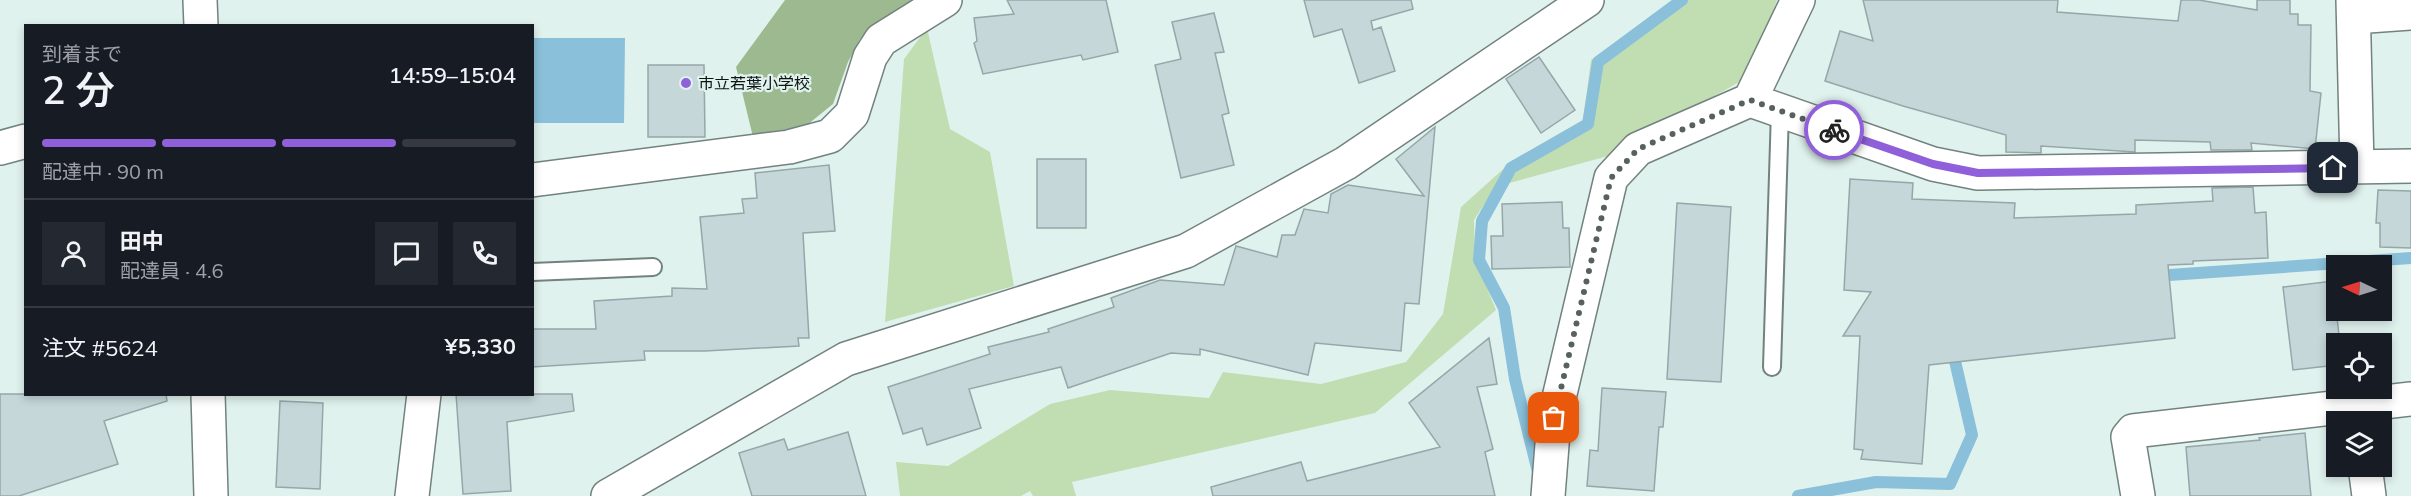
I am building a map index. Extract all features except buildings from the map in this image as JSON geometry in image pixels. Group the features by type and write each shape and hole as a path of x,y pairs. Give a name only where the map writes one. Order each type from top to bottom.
{"street":[{"path":"200,0 201,24"},
{"path":"534,180 789,147 830,136 852,114 870,57 881,40 945,0"},
{"path":"608,496 846,359 1186,251 1346,163 1587,0"},
{"path":"1548,496 1554,418 1611,178 1638,149 1750,100 1798,0"},
{"path":"2357,167 2353,9 2411,13"},
{"path":"1750,100 1933,164 1978,173 2411,166"},
{"path":"0,148 24,142"},
{"path":"208,396 211,496"},
{"path":"412,496 424,396"},
{"path":"2366,411 2411,399"},
{"path":"2138,496 2128,437 2133,431 2326,416"},
{"path":"2366,477 2369,496"}],"lane":[{"path":"1772,367 1780,111"},
{"path":"534,272 653,267"}],"green space":[{"path":"785,0 920,0 860,39 848,62 833,104 807,125 754,141 736,67"},
{"path":"1673,0 1777,0 1750,76 1608,156 1495,187 1474,220 1475,259 1496,310 1375,413 1072,482 1076,496 1033,496 1030,491 1021,496 900,496 896,462 948,466 1050,404 1110,390 1209,398 1223,372 1321,384 1406,362 1443,314 1461,207 1510,163 1583,121 1591,60"},
{"path":"927,28 950,129 990,152 1014,286 885,322 904,59"}],"water":[{"path":"534,38 625,38 624,123 534,123"}],"waterway":[{"path":"1538,472 1515,379 1504,308 1479,260 1482,221 1511,168 1588,124 1598,62 1682,0"},
{"path":"2155,276 2411,258"},
{"path":"1798,496 1876,482 1950,484 1972,435 1952,348"}],"way so far":[{"path":"1554,418 1611,178 1638,149 1750,100 1834,130"}],"place":[{"name":"市立若葉小学校","path":"686,83"}],"route":[{"path":"1834,130 1933,164 1978,173 2333,168"}]}
